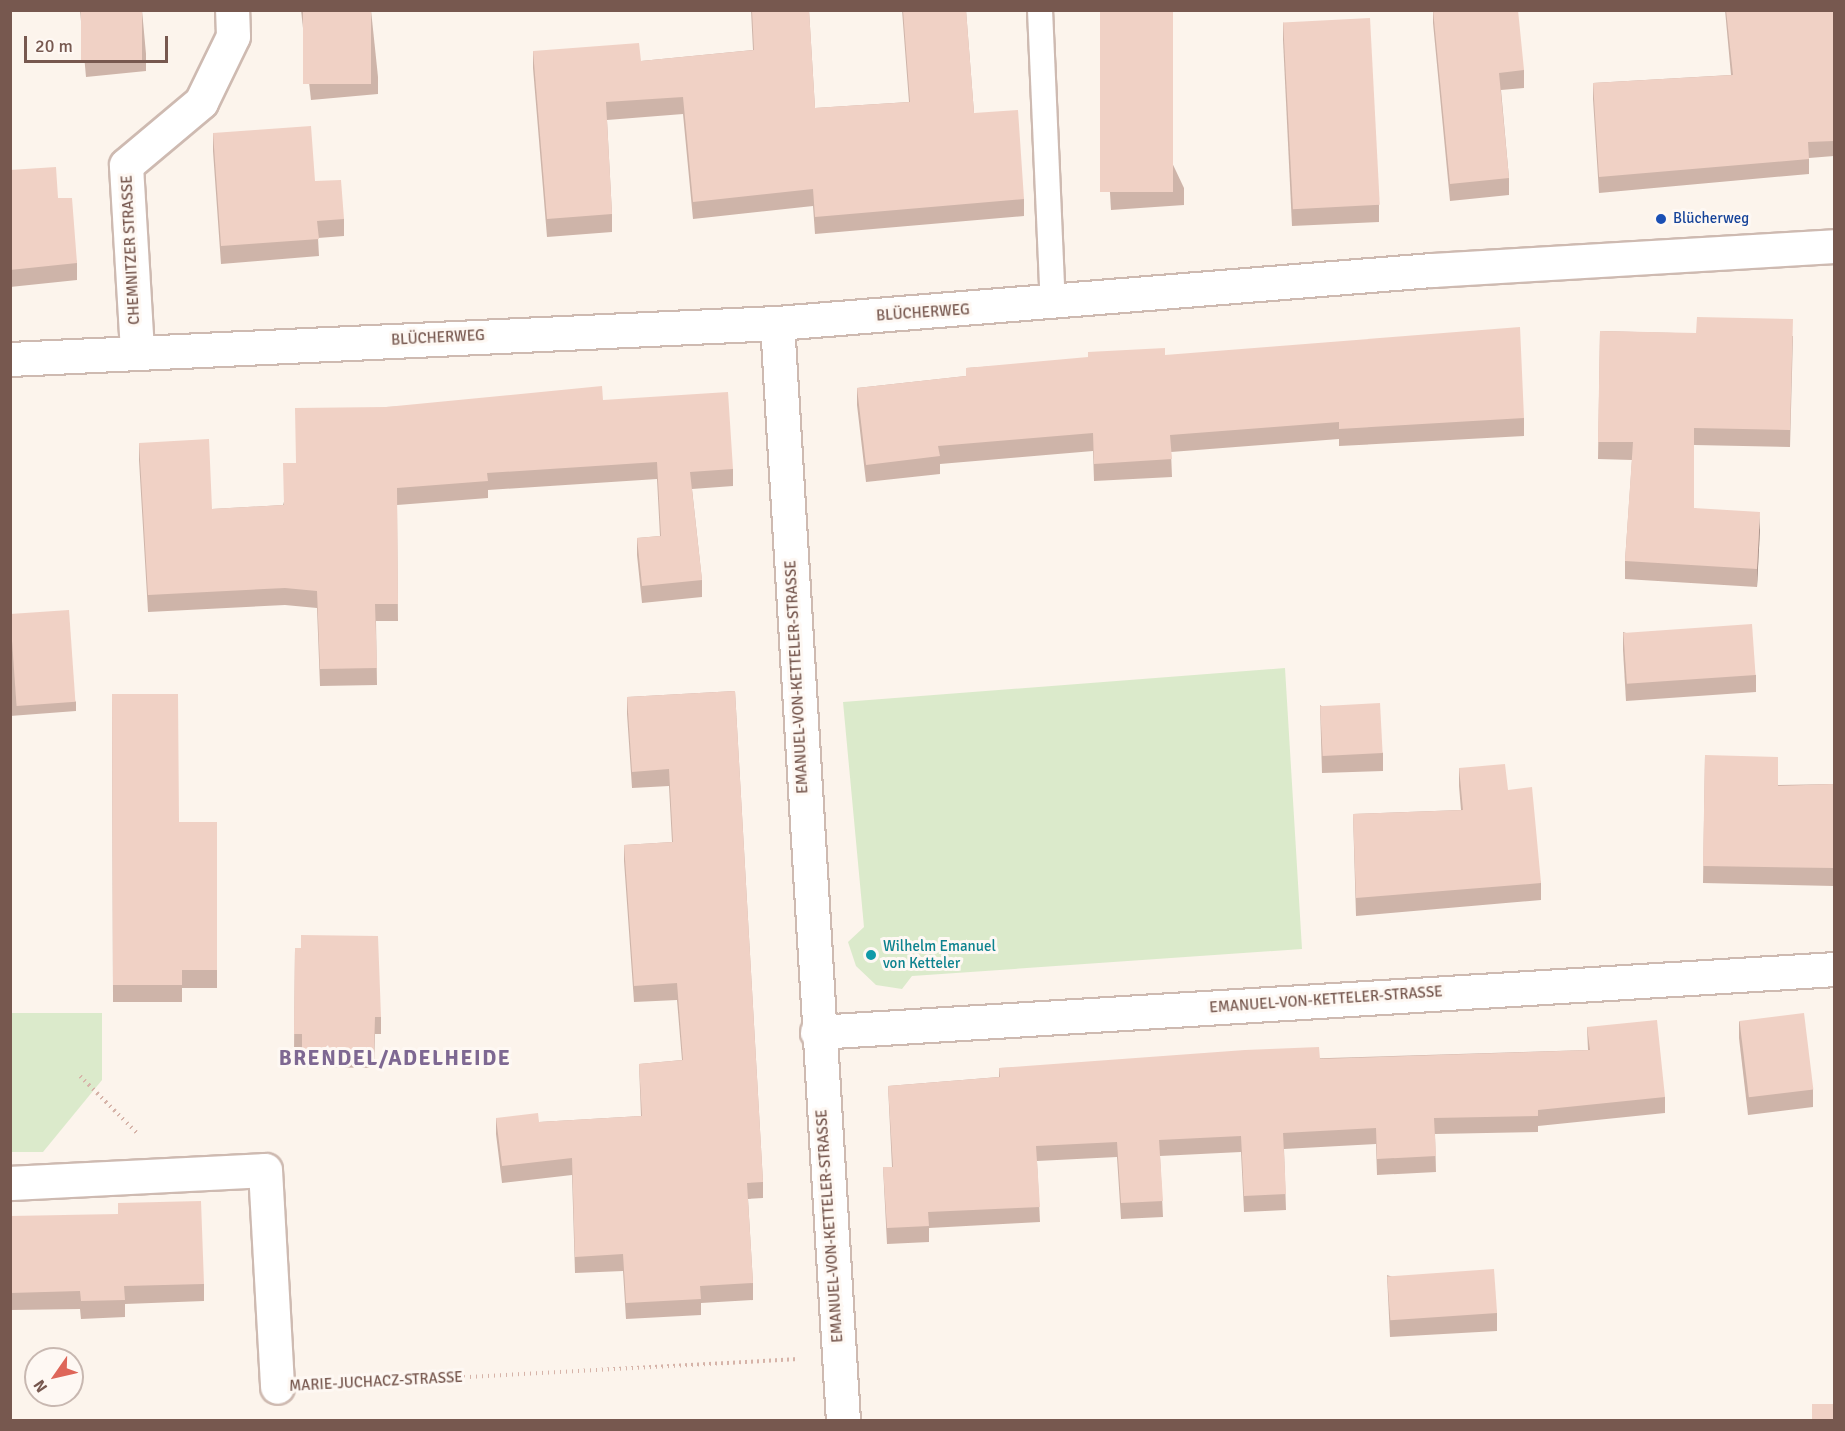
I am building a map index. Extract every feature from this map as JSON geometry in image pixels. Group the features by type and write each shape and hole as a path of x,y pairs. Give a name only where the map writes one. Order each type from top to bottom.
{"street":[{"name":"CHEMNITZER STRASSE","path":"137,351 126,165 201,102 233,36 232,10"},
{"name":"BLÜCHERWEG","path":"10,359 137,351 777,323 1053,304 1432,270 1834,246"},
{"name":"EMANUEL-VON-KETTELER-STRASSE","path":"777,323 817,1032 843,1420"},
{"name":"EMANUEL-VON-KETTELER-STRASSE","path":"817,1032 1834,969"},
{"name":"MARIE-JUCHACZ-STRASSE","path":"10,1182 265,1170 277,1387"}],"lane":[{"path":"1040,10 1053,304"}],"path":[{"path":"80,1076 178,1175"},
{"name":"MARIE-JUCHACZ-STRASSE","path":"277,1387 838,1358"}],"green space":[{"path":"1285,668 1302,949 912,976 902,989 876,985 856,966 848,942 864,927 843,702"},
{"path":"10,1013 102,1013 102,1080 43,1152 11,1152"}],"building":[{"path":"81,10 142,10 142,60 81,60"},
{"path":"303,10 371,10 371,84 303,84"},
{"path":"752,10 809,10 815,108 910,102 903,10 966,10 974,113 1018,110 1024,199 815,217 813,189 693,202 683,97 606,102 612,214 547,219 533,51 639,43 641,61 754,50"},
{"path":"1100,10 1173,10 1173,192 1100,192"},
{"path":"1433,10 1518,10 1524,70 1499,73 1509,178 1450,184"},
{"path":"1726,10 1834,10 1834,141 1808,142 1809,159 1599,177 1593,83 1733,75"},
{"path":"1370,18 1380,205 1293,209 1283,23"},
{"path":"311,126 315,181 341,180 344,219 317,221 319,239 221,246 213,133"},
{"path":"56,167 58,198 72,198 77,263 10,270 10,170"},
{"path":"1697,317 1793,319 1790,430 1694,428 1694,508 1760,512 1757,569 1625,561 1633,442 1598,442 1600,331 1696,333"},
{"path":"1520,327 1524,418 1339,429 1339,422 1170,435 1172,459 1094,464 1093,433 938,446 940,456 866,465 857,388 966,376 966,368 1088,357 1088,352 1165,348 1165,355"},
{"path":"602,386 603,400 728,392 733,469 690,472 702,580 642,586 637,538 661,536 657,462 487,473 488,481 397,488 398,604 375,604 377,668 320,669 317,591 285,588 148,595 139,443 209,439 212,509 284,505 283,463 296,463 295,408 386,407"},
{"path":"69,610 75,702 17,706 10,614"},
{"path":"1752,624 1756,675 1627,684 1623,633"},
{"path":"735,691 763,1182 747,1183 753,1283 700,1286 701,1299 626,1303 623,1254 575,1257 572,1158 502,1166 496,1118 538,1113 539,1122 642,1116 639,1064 683,1060 677,983 634,986 624,845 673,842 669,769 632,772 627,697"},
{"path":"112,694 178,694 179,822 217,822 217,970 182,970 182,985 113,985"},
{"path":"1380,703 1383,753 1323,756 1320,706"},
{"path":"1705,755 1778,757 1778,786 1834,784 1834,868 1703,866"},
{"path":"1505,764 1508,790 1532,787 1541,883 1356,898 1353,814 1463,810 1459,768"},
{"path":"301,935 378,936 381,1017 375,1017 374,1051 302,1050 302,1034 294,1034 295,948 301,948"},
{"path":"1804,1013 1813,1089 1749,1097 1739,1021"},
{"path":"1657,1020 1665,1097 1538,1110 1538,1116 1434,1118 1436,1156 1377,1159 1376,1128 1283,1133 1286,1194 1244,1196 1241,1136 1159,1140 1163,1201 1121,1203 1117,1142 1036,1146 1040,1207 928,1212 929,1226 887,1228 883,1167 893,1167 888,1086 1000,1077 999,1068 1245,1050 1319,1047 1320,1059 1590,1050 1587,1027"},
{"path":"201,1201 204,1284 124,1286 125,1300 81,1301 80,1291 10,1293 10,1216 118,1214 118,1203"},
{"path":"1494,1269 1497,1313 1390,1320 1387,1276"},
{"path":"1812,1404 1834,1404 1834,1420 1812,1420"}],"place":[{"name":"Blücherweg","path":"1661,219"},
{"name":"Wilhelm Emanuel von Ketteler","path":"871,955"}],"district":[{"name":"BRENDEL/ADELHEIDE","path":"395,1058"}]}
